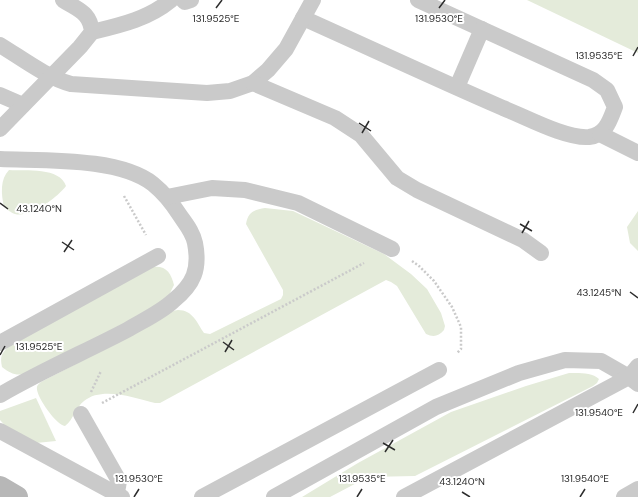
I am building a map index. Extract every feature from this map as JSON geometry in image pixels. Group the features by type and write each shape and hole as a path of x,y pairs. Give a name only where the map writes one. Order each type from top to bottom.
{"main road":[{"path":"0,487 17,497"}],"lane":[{"path":"63,0 88,15 92,32"},
{"path":"0,129 80,47 92,32 119,26 147,16 172,0"},
{"path":"183,0 185,2 191,0"},
{"path":"0,45 61,81 71,84 207,93 230,91 253,83 268,70 286,49 313,0"},
{"path":"303,18 456,87 554,129 574,136 589,137 600,134 610,122 615,107 607,90 593,80 418,0"},
{"path":"456,87 482,29"},
{"path":"253,83 335,118 361,135 397,178 417,190 523,240 541,253"},
{"path":"0,95 23,105"},
{"path":"600,134 638,153"},
{"path":"0,159 106,165 131,172 152,183 167,197 194,236 197,257 195,273 191,284 173,302 146,319 0,395"},
{"path":"167,197 212,188 245,190 298,203 392,248"},
{"path":"0,343 158,256"},
{"path":"274,497 436,407 519,373 565,360 601,362 635,376"},
{"path":"202,497 439,370"},
{"path":"404,497 635,376"},
{"path":"0,431 118,495 118,481 81,414"},
{"path":"624,497 638,489"}],"path":[{"path":"106,165 158,256"},
{"path":"81,414 392,248 419,266 434,281 452,307 461,327 461,349"},
{"path":"81,414 118,334"}],"green space":[{"path":"527,0 638,0 638,53"},
{"path":"9,170 33,170 50,173 63,180 66,186 57,196 36,210 28,213 15,214 4,207 2,197 4,178"},
{"path":"265,208 293,211 384,254 411,274 427,289 441,313 445,326 444,330 435,336 426,334 397,286 386,280 160,403 119,394 100,394 84,401 65,426 57,421 39,396 37,387 41,382 175,311 178,310 187,312 194,318 204,333 210,334 281,299 283,290 246,224 248,217 252,212"},
{"path":"638,211 638,251 630,243 627,227"},
{"path":"152,267 161,267 167,271 173,281 174,285 169,295 163,302 117,328 24,374 13,374 2,367 2,356 8,347"},
{"path":"569,373 589,374 599,379 593,386 415,476 368,477 330,497 302,497 358,463 451,412"},
{"path":"36,398 56,441 36,443 10,431 0,420 0,411"}]}
